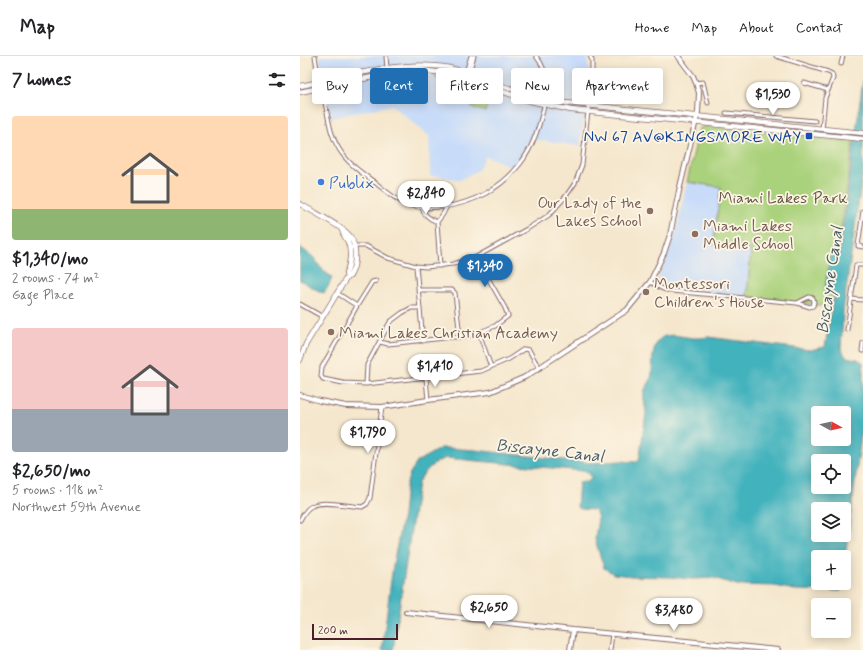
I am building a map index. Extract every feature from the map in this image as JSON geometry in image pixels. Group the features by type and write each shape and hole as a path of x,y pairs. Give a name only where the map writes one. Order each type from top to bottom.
{"main road":[{"path":"387,68 432,65 448,68"},
{"path":"300,86 312,85"},
{"path":"300,92 312,88"},
{"path":"557,104 695,122 821,135 863,133"},
{"path":"589,109 759,122 822,129 863,139"},
{"path":"758,128 759,122"},
{"path":"300,204 342,230 352,247 355,258 350,276 347,277 306,344 300,360"}],"street":[{"path":"315,56 317,68"},
{"path":"386,56 387,68"},
{"path":"468,68 471,56"},
{"path":"469,68 474,56"},
{"path":"536,56 544,68"},
{"path":"352,247 366,246 388,258 416,266 426,267 453,264 476,257 549,215 566,196 575,182 582,165 592,75 592,60 590,56"},
{"path":"300,395 346,406 382,407 490,392 513,383 540,368 627,310 650,282 660,262 670,235 695,122 699,102 699,93 693,76 678,56"},
{"path":"776,56 832,74 833,78 825,98 821,135"},
{"path":"841,64 843,56"},
{"path":"696,83 703,82 708,103"},
{"path":"804,83 828,90"},
{"path":"324,104 334,140 348,162 391,195 406,204 422,208 447,206 466,202 485,194 504,182 520,164 531,147 543,104"},
{"path":"726,113 815,121"},
{"path":"440,266 437,222 447,206"},
{"path":"422,208 423,213 430,219 437,222"},
{"path":"863,213 858,246 863,247"},
{"path":"380,342 388,344 460,337 479,333 495,326 508,316 476,257"},
{"path":"847,330 856,264 863,265"},
{"path":"416,266 423,341"},
{"path":"376,281 372,282 322,367 321,376 323,379 343,383 366,384 481,371 509,359 524,349 529,350 540,368"},
{"path":"650,282 663,289 671,291 797,303 810,307 813,306 814,302 813,298 809,297 797,303"},
{"path":"418,290 452,290 455,293 460,337"},
{"path":"337,293 357,306"},
{"path":"851,299 863,300"},
{"path":"300,304 323,317"},
{"path":"366,384 367,365 390,322 411,308 419,308"},
{"path":"479,333 491,367"},
{"path":"862,351 863,343"},
{"path":"426,378 428,400"},
{"path":"300,520 313,505 321,504 362,507 367,504 370,498 382,407"},
{"path":"406,612 778,650"},
{"path":"570,650 573,630"},
{"path":"610,650 612,634"}],"shaded area":[{"path":"320,56 586,56 589,68 572,68 572,104 586,104 580,146 530,139 518,161 512,167 486,156 478,170 460,180 440,176 430,176 429,136 392,105 331,118 328,104 362,104 362,68 320,68"},
{"name":"Miami Lakes Middle School","path":"687,182 722,187 713,245 751,249 747,296 667,288 656,283 669,252 678,223"}],"green space":[{"path":"473,104 487,104 485,112 472,107"},
{"name":"Miami Lakes Park","path":"705,126 853,142 830,307 747,296 751,250 713,245 721,187 687,182 699,129"}],"water":[{"name":"Biscayne Canal","path":"863,80 863,170 843,312 841,349 846,357 863,362 863,421 851,513 851,502 811,502 811,542 847,542 846,550 811,550 811,590 841,591 795,590 775,586 737,585 714,578 692,579 614,574 604,568 597,546 595,539 598,518 595,510 581,509 577,507 579,482 589,481 591,477 589,473 583,471 446,458 437,462 430,468 418,483 393,650 382,650 393,565 403,515 406,486 410,473 418,461 441,448 447,448 592,463 619,461 637,462 639,460 646,414 644,392 652,373 653,355 656,343 665,336 671,335 693,338 708,337 810,350 825,347 834,295 827,292 825,289 830,257 839,254"},
{"path":"300,247 314,258 320,267 332,278 324,293 300,280"}],"place":[{"name":"NW 67 AV@KINGSMORE WAY","path":"809,136"},
{"name":"Publix","path":"321,182"},
{"name":"Our Lady of the Lakes School","path":"650,211"},
{"name":"Miami Lakes Middle School","path":"695,234"},
{"name":"Montessori Children's House","path":"646,292"},
{"name":"Miami Lakes Christian Academy","path":"331,332"}]}
